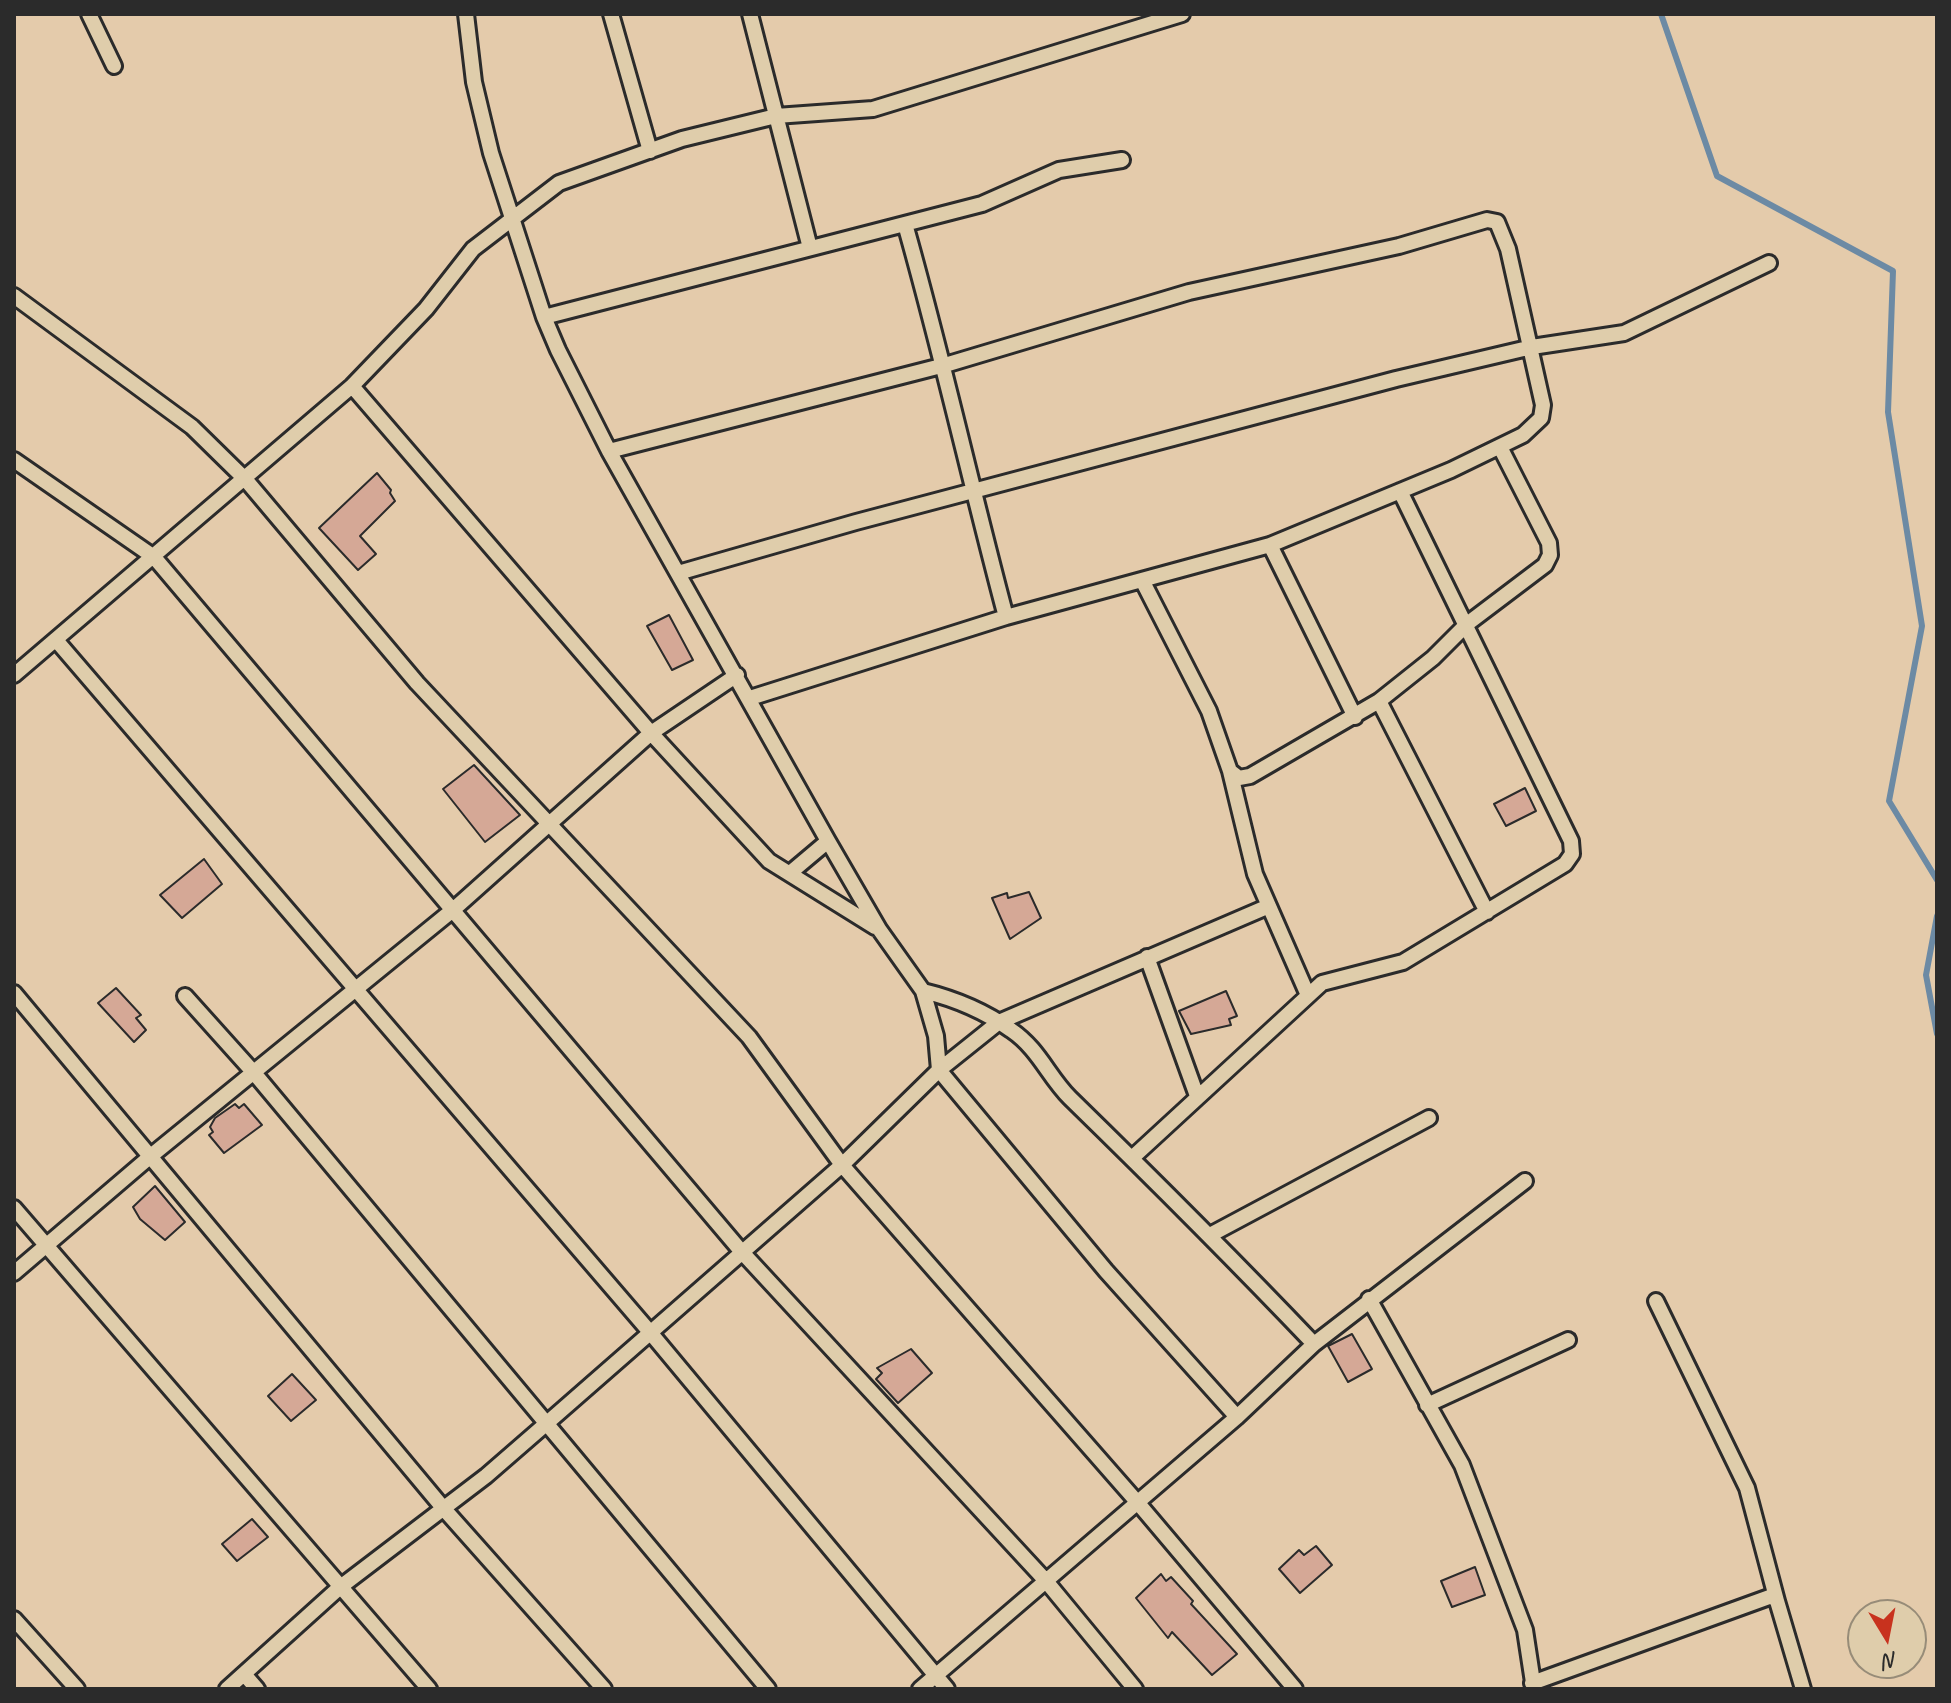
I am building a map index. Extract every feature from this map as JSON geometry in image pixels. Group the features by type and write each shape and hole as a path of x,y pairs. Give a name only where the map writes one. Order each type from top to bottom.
{"street":[{"path":"89,14 114,66"},
{"path":"466,14 477,96 544,317 609,451 828,841 879,929 923,991 936,1036 939,1070 1106,1271 1237,1417"},
{"path":"611,14 650,151"},
{"path":"750,14 810,248"},
{"path":"14,675 246,480 352,386 426,309 473,249 559,183 650,151 776,116 873,109 1182,14"},
{"path":"544,317 982,204 1059,170 1122,160"},
{"path":"609,451 945,365 1189,292 1399,246 1493,219 1508,249 1543,405 1541,418 1523,435 1270,545 1006,617 750,698"},
{"path":"905,224 945,365 972,491 1006,617"},
{"path":"678,573 972,491 1532,347 1624,333 1769,263"},
{"path":"14,296 192,427 246,480 417,683 749,1037 842,1165 1138,1503 1295,1689"},
{"path":"352,386 651,733 769,861 879,929"},
{"path":"1230,771 1239,778 1250,776 1355,717 1433,658 1467,624 1545,565 1550,555 1549,543 1500,447"},
{"path":"14,460 154,557 741,1251 1046,1581 1135,1689"},
{"path":"1132,1158 1293,1011 1307,993 1322,983 1403,962 1565,864 1572,854 1571,841 1400,491"},
{"path":"1270,545 1355,717"},
{"path":"1142,580 1209,711 1230,771 1255,874 1307,993"},
{"path":"56,640 649,1331 947,1689"},
{"path":"14,1273 152,1155 356,992 454,909 651,733 737,675"},
{"path":"1379,701 1487,912"},
{"path":"790,873 828,841"},
{"path":"227,1689 339,1588 444,1509 547,1423 842,1165 939,1070 999,1022 1269,906"},
{"path":"1147,957 1197,1096"},
{"path":"923,991 957,999 999,1022 1035,1050 1062,1090 1210,1235 1314,1344"},
{"path":"14,993 444,1509 604,1689"},
{"path":"185,996 255,1074 768,1689"},
{"path":"1210,1235 1429,1118"},
{"path":"920,1689 1237,1417 1314,1344 1525,1181"},
{"path":"14,1208 429,1689"},
{"path":"1369,1299 1462,1465 1480,1507 1525,1630 1533,1686 1765,1596 1777,1601"},
{"path":"1656,1301 1747,1488 1803,1689"},
{"path":"1427,1405 1568,1340"},
{"path":"14,1619 77,1689"},
{"path":"244,1674 257,1689"}],"building":[{"path":"377,473 391,490 395,501 360,536 376,554 358,570 319,528"},
{"path":"669,615 693,660 672,670 647,626"},
{"path":"474,765 520,815 485,842 443,789"},
{"path":"1525,788 1536,811 1506,826 1494,804"},
{"path":"204,859 222,884 182,918 160,895"},
{"path":"1029,892 1041,918 1010,939 992,898 1007,893 1008,898"},
{"path":"116,988 141,1015 136,1018 146,1030 134,1042 98,1003"},
{"path":"1226,991 1237,1016 1229,1019 1231,1025 1191,1034 1179,1011"},
{"path":"235,1104 239,1108 244,1104 262,1125 224,1153 209,1135 213,1132 210,1127 215,1118"},
{"path":"155,1186 185,1222 165,1240 140,1219 133,1207"},
{"path":"1352,1334 1372,1369 1348,1382 1328,1346"},
{"path":"911,1349 932,1373 898,1403 876,1379 882,1373 877,1368"},
{"path":"292,1374 316,1400 291,1421 268,1396"},
{"path":"252,1519 268,1537 237,1561 222,1544"},
{"path":"1316,1546 1332,1565 1300,1593 1279,1569 1299,1550 1304,1555"},
{"path":"1475,1567 1485,1595 1452,1607 1441,1581"},
{"path":"1161,1574 1166,1581 1171,1577 1237,1654 1212,1675 1172,1632 1168,1638 1136,1598"}],"waterway":[{"path":"1661,14 1717,176 1893,271 1888,412 1922,626 1889,801 1937,880"},
{"path":"1937,916 1926,975 1937,1034"}]}
